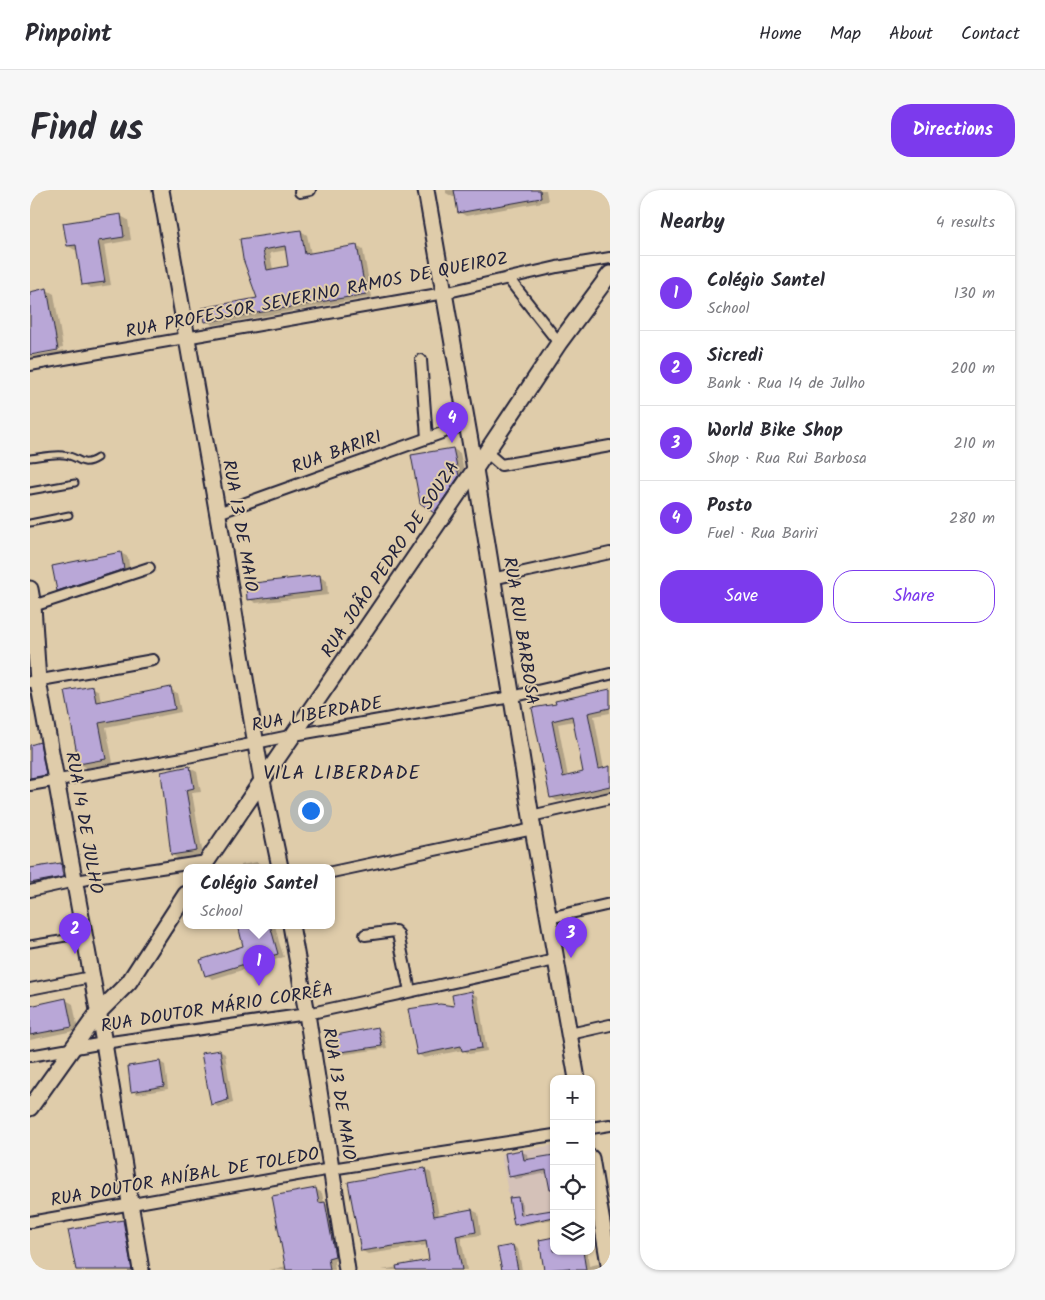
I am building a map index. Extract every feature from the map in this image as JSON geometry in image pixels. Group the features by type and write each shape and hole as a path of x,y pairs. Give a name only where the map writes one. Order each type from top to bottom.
{"street":[{"name":"RUA 13 DE MAIO","path":"160,190 218,513 262,781 279,864"},
{"name":"RUA RUI BARBOSA","path":"426,190 475,469 555,960 576,1075"},
{"name":"RUA PROFESSOR SEVERINO RAMOS DE QUEIROZ","path":"30,365 444,293 610,258"},
{"name":"RUA JOÃO PEDRO DE SOUZA","path":"205,864 560,343 610,274"},
{"path":"508,278 560,343"},
{"path":"421,360 427,438"},
{"name":"RUA BARIRI","path":"218,513 467,424"},
{"path":"486,452 501,465 610,446"},
{"path":"492,580 610,553"},
{"path":"33,606 149,568"},
{"name":"RUA 14 DE JULHO","path":"30,589 33,606 34,682 57,780 97,1014 104,1043 141,1270"},
{"path":"34,682 153,660"},
{"name":"RUA LIBERDADE","path":"30,785 183,758 294,735 511,697 610,674"},
{"path":"335,871 532,822 610,798"},
{"path":"30,891 75,881 183,867"},
{"path":"30,1108 97,1014 129,982 183,899"},
{"path":"549,918 610,904"},
{"name":"RUA 13 DE MAIO","path":"292,929 307,1014 346,1270"},
{"path":"365,935 394,931 398,934 410,992"},
{"name":"RUA DOUTOR MÁRIO CORRÊA","path":"30,1056 104,1043 307,1014 555,960"},
{"path":"30,989 91,977"},
{"path":"570,1034 610,1026"},
{"path":"595,1127 610,1125"},
{"name":"RUA DOUTOR ANÍBAL DE TOLEDO","path":"30,1222 330,1169 550,1135"},
{"path":"593,1165 606,1217 610,1270"}],"lane":[{"path":"30,458 60,454 69,455 83,463 90,463 97,458"},
{"path":"30,491 75,483"},
{"path":"30,523 69,515"},
{"path":"30,944 84,935"}],"shaded area":[{"path":"550,1146 550,1218 514,1225 501,1154"}],"building":[{"path":"454,190 540,190 541,198 458,213"},
{"path":"121,214 124,237 98,241 105,282 82,285 76,245 67,246 63,223"},
{"path":"301,230 305,254 357,245 366,294 205,322 202,308 257,298 243,259 240,239","holes":["285,246 288,266 267,270 263,250"]},
{"path":"47,288 58,350 30,355 30,292"},
{"path":"453,448 459,476 434,513 420,503 411,455"},
{"path":"121,552 124,569 57,591 52,566"},
{"path":"320,575 322,591 247,600 246,584"},
{"path":"93,686 96,702 171,687 175,709 99,723 106,759 79,764 65,691"},
{"path":"610,689 610,708 588,713 599,769 610,766 610,786 550,798 532,708 556,704 555,701","holes":["572,716 583,772 563,777 552,721"]},
{"path":"40,742 46,775 30,778 30,745"},
{"path":"190,766 194,788 186,790 197,851 171,855 161,772"},
{"path":"61,863 63,877 30,883 30,868"},
{"path":"239,929 271,929 278,954 205,976 200,960 243,946"},
{"path":"472,991 482,1048 462,1051 461,1046 417,1055 408,1009 440,1004 454,1006 452,995"},
{"path":"66,998 72,1027 30,1035 30,1006"},
{"path":"378,1027 382,1046 334,1053 331,1036"},
{"path":"220,1050 228,1100 211,1105 201,1053"},
{"path":"160,1061 164,1086 131,1092 128,1066"},
{"path":"522,1150 524,1160 550,1156 550,1190 546,1170 509,1177 505,1153"},
{"path":"425,1168 434,1216 472,1209 476,1232 456,1236 462,1270 397,1270 396,1266 429,1260 426,1241 361,1251 348,1182"},
{"path":"316,1188 319,1203 325,1202 335,1256 328,1258 330,1270 286,1270 272,1196"},
{"path":"518,1197 521,1215 550,1210 550,1218 514,1225 509,1198"},
{"path":"123,1220 132,1270 76,1270 68,1230"},
{"path":"550,1238 550,1255 584,1255 586,1270 570,1270 569,1268 544,1270 539,1240"},
{"path":"513,1245 518,1270 502,1270 497,1248"}],"place":[{"name":"Posto","path":"452,443"},
{"name":"Sicredi","path":"75,954"},
{"name":"World Bike Shop","path":"571,958"},
{"name":"Colégio Santel","path":"259,986"}],"district":[{"name":"VILA LIBERDADE","path":"342,774"}]}
